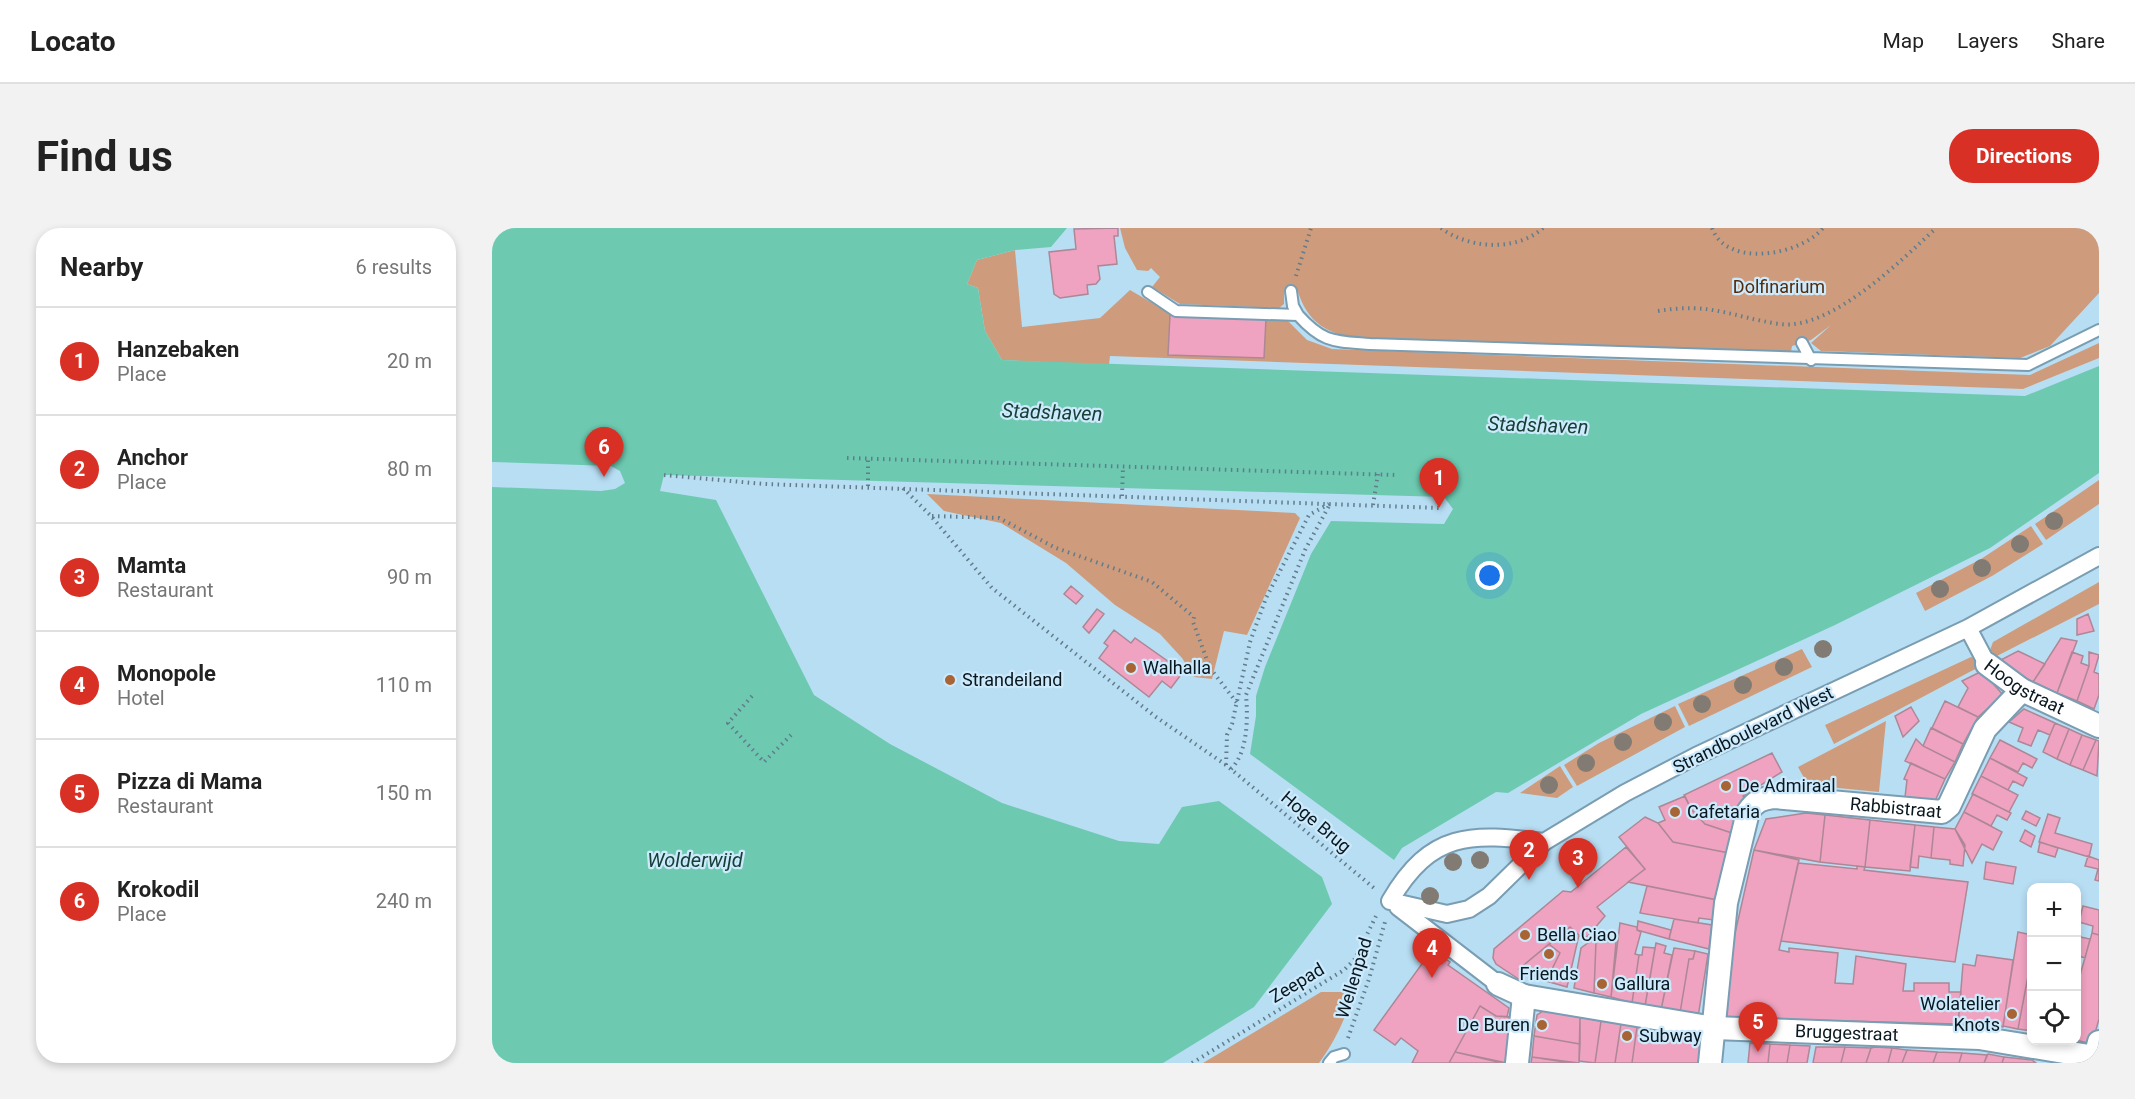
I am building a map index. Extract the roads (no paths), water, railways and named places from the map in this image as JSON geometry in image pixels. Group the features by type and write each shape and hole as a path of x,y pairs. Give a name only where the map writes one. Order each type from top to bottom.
{"street":[{"name":"Strandboulevard West","path":"1390,901 1447,914 1469,909 1489,896 1544,842 1625,793 1696,756 1968,628 2099,556"},
{"name":"Hoogstraat","path":"1968,628 1987,664 2022,690 2099,726"},
{"name":"Rabbistraat","path":"1714,1028 1726,903 1748,812 1753,804 1757,800 1774,797 1942,812 1949,806 1985,729 2022,690"},
{"path":"1498,984 1390,901 1406,874 1421,859 1439,848 1476,837 1544,842"},
{"name":"Bruggestraat","path":"1498,984 1524,996 1714,1028 1979,1038 2065,1059 2098,1053"},
{"path":"1517,1063 1524,996"},
{"path":"1710,1063 1714,1028"}],"lane":[{"path":"1291,291 1293,306 1298,315 1313,332 1334,341 1811,360 2028,365 2099,330"},
{"path":"1148,292 1176,310 1298,315"},
{"path":"1802,344 1811,360"},
{"path":"1329,1063 1334,1057 1344,1054"}],"water":[{"name":"Wolderwijd","path":"492,228 1067,228 1051,247 1015,250 977,260 967,284 978,288 985,331 1002,360 2025,396 2099,366 2099,473 1990,548 1835,625 1641,714 1508,793 1496,792 1402,848 1394,860 1250,754 1256,716 1256,696 1265,667 1311,554 1331,521 1444,524 1453,509 1444,497 664,475 660,491 716,500 814,695 890,744 1002,803 1119,841 1159,844 1182,807 1219,801 1322,877 1332,904 1254,1007 1163,1063 492,1063"}],"place":[{"name":"Krokodil","path":"604,477"},
{"name":"Hanzebaken","path":"1439,508"},
{"name":"Walhalla","path":"1131,668"},
{"name":"Strandeiland","path":"950,680"},
{"name":"De Admiraal","path":"1726,786"},
{"name":"Cafetaria","path":"1675,812"},
{"name":"Anchor","path":"1529,880"},
{"name":"Mamta","path":"1578,888"},
{"name":"Bella Ciao","path":"1525,935"},
{"name":"Friends","path":"1549,954"},
{"name":"Monopole","path":"1432,978"},
{"name":"Gallura","path":"1602,984"},
{"name":"Wolatelier Knots","path":"2012,1014"},
{"name":"De Buren","path":"1542,1025"},
{"name":"Subway","path":"1627,1036"},
{"name":"Pizza di Mama","path":"1758,1052"}],"park label":[{"name":"Dolfinarium","path":"1779,287"}],"water label":[{"name":"Stadshaven","path":"1052,412"},
{"name":"Stadshaven","path":"1538,425"}]}
